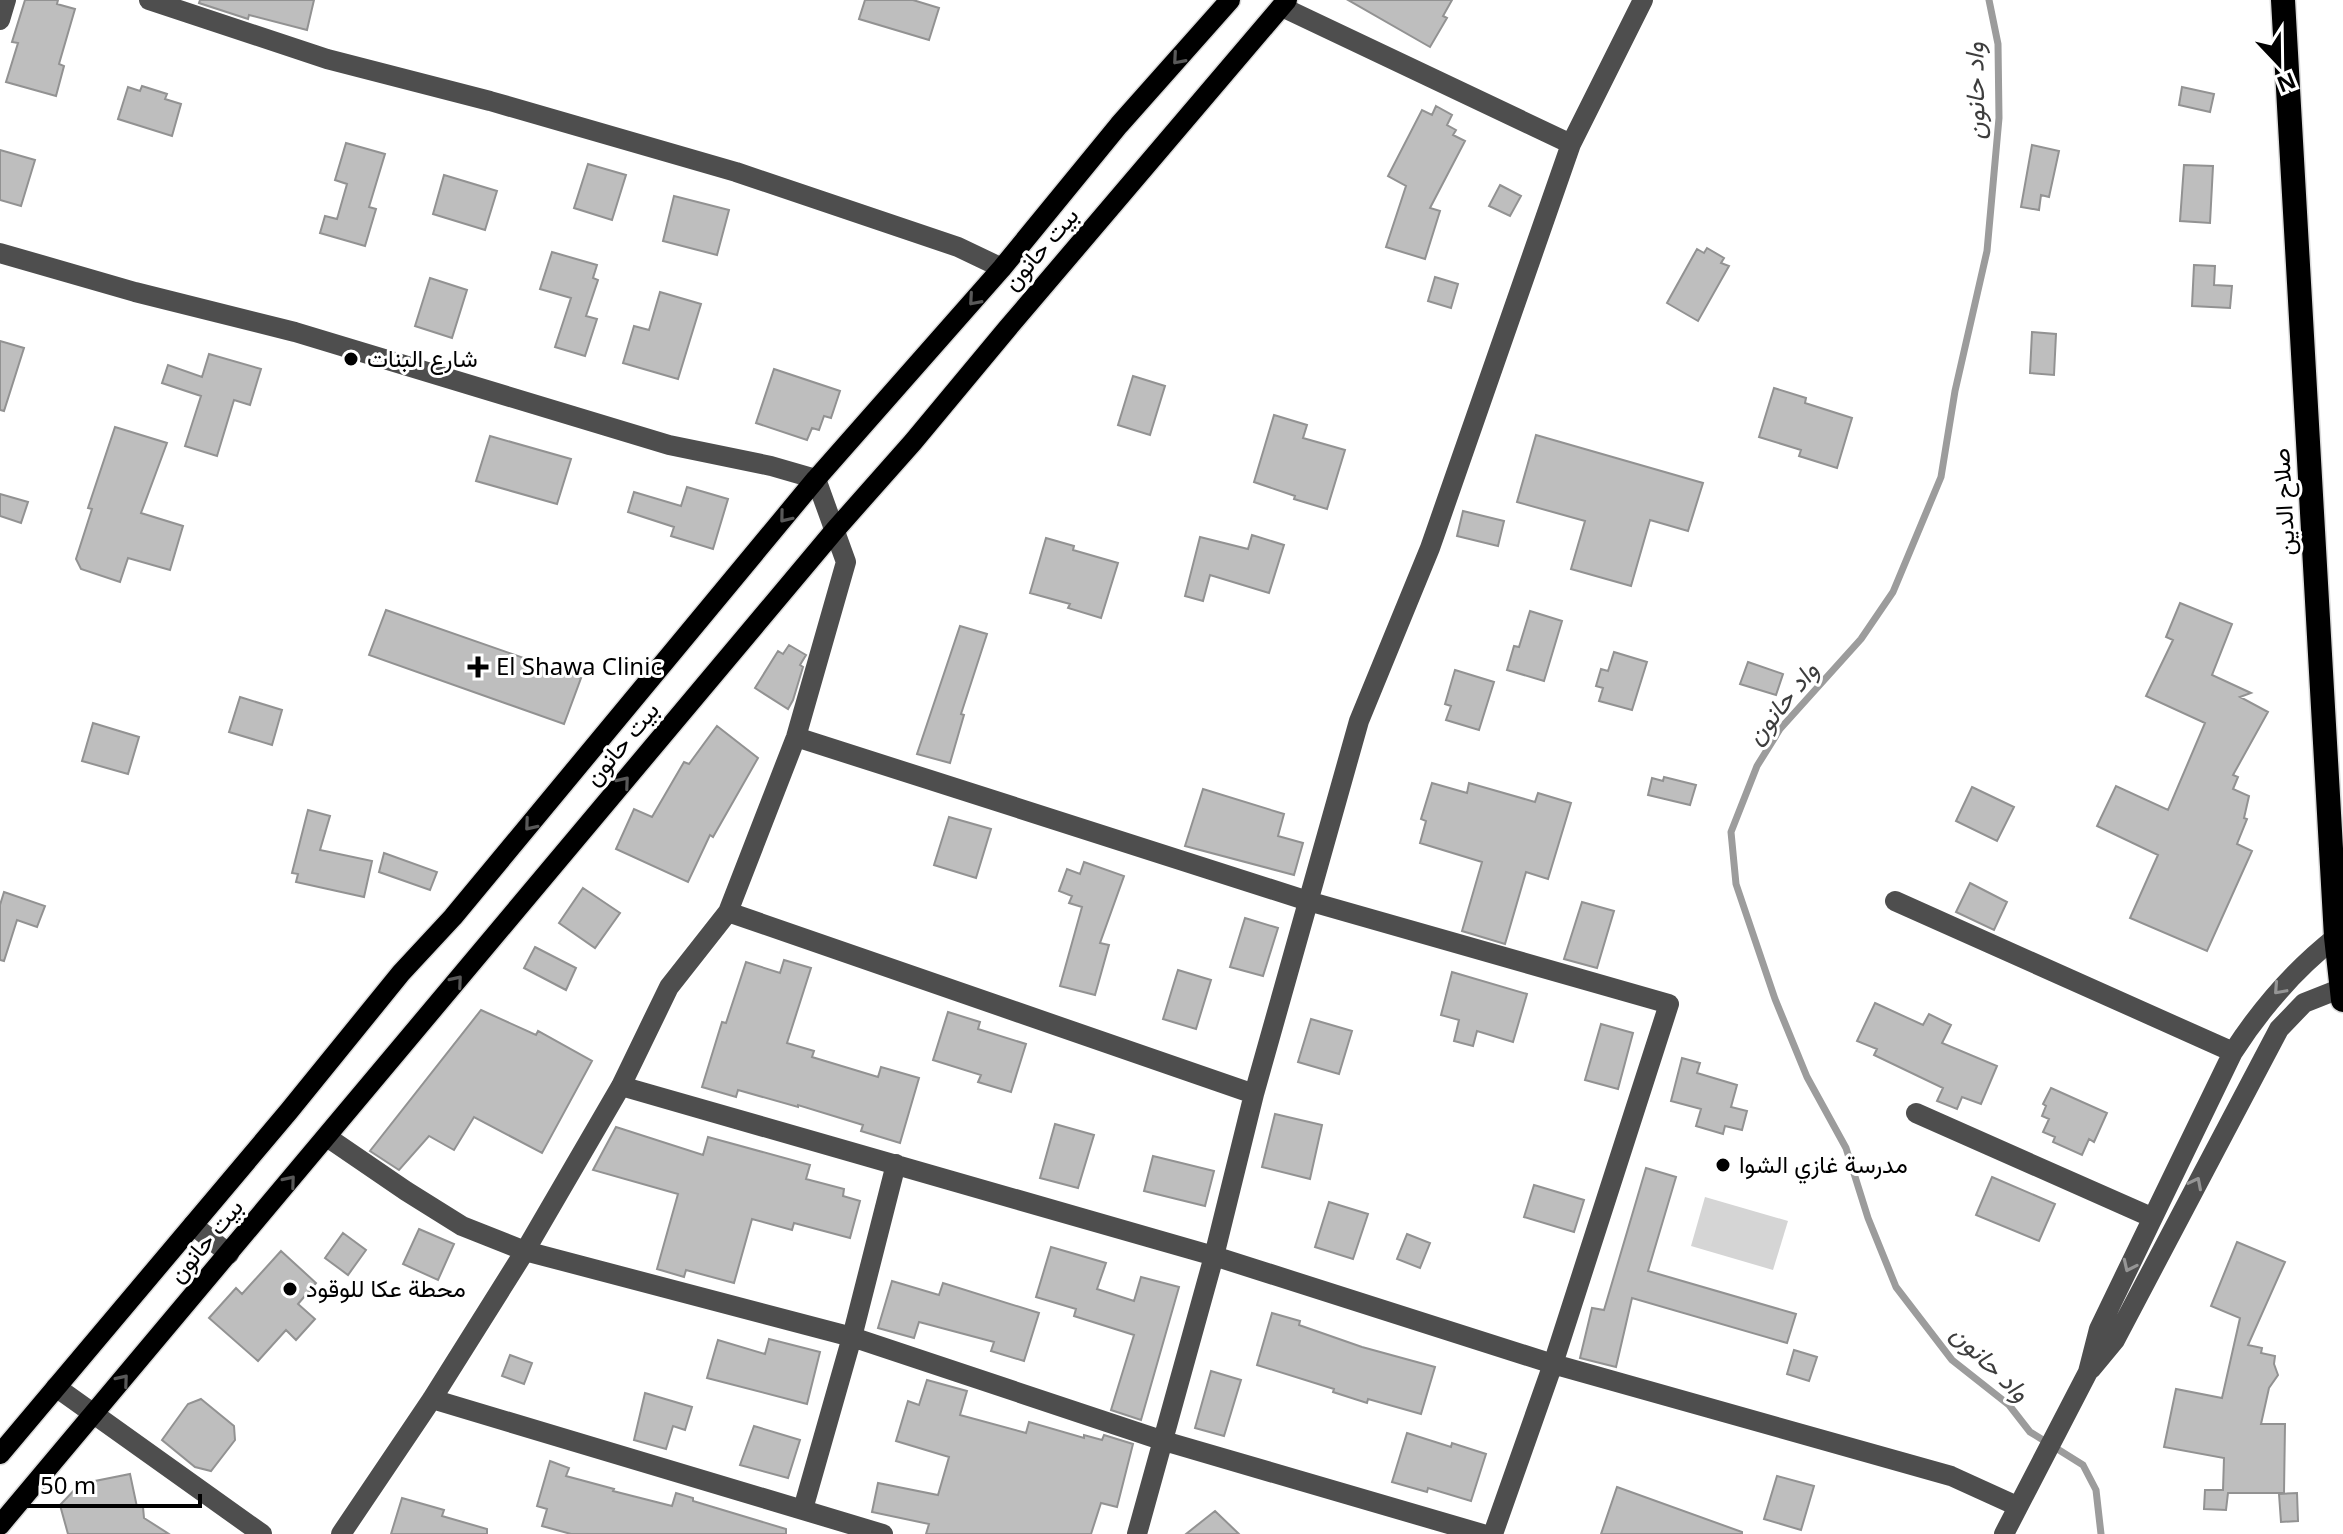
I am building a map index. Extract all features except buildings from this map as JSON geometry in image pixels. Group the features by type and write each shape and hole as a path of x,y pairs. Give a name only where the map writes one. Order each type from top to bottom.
{"highway":[{"name":"صلاح الدين","path":"2283,0 2337,830 2336,937 2342,994"}],"main road":[{"name":"بيت حانون","path":"0,1454 401,973 473,893 816,479 1002,268 1119,125 1230,0"},
{"name":"بيت حانون","path":"0,1525 835,530 1285,3"}],"street":[{"path":"0,20 6,0"},
{"path":"149,0 327,59 490,101 736,172 958,247 1002,268"},
{"path":"1137,1534 1214,1256 1254,1094 1359,721 1430,548 1571,144 1643,0"},
{"path":"1285,3 1571,144"},
{"path":"0,253 135,292 295,332 669,445 771,466 816,479 846,562 796,737 728,912 669,987 621,1086 525,1251 432,1399 341,1534"},
{"path":"796,737 1308,901 1669,1004 1553,1364 1493,1534"},
{"path":"1895,901 2233,1052"},
{"path":"728,912 1254,1094"},
{"path":"2088,1372 2099,1329 2233,1052 2258,1013 2281,987 2307,959 2336,937"},
{"path":"2004,1534 2088,1372 2115,1340 2279,1029 2304,1003 2342,994"},
{"path":"621,1086 1214,1256 1553,1364 1951,1476 2017,1506"},
{"path":"1916,1113 2151,1217"},
{"path":"327,1137 462,1226 525,1251 852,1337 1164,1441 1483,1534"},
{"path":"803,1509 852,1337 896,1164"},
{"path":"193,1225 229,1254"},
{"path":"56,1387 262,1534"},
{"path":"432,1399 883,1534"}],"shaded area":[{"path":"1705,1197 1788,1221 1773,1270 1691,1246"}],"waterway":[{"name":"واد حانون","path":"1989,0 1998,44 1999,118 1987,251 1955,391 1941,477 1893,592 1861,639 1780,729 1757,766 1731,832 1736,884 1775,999 1807,1077 1846,1148 1868,1218 1896,1287 1952,1360 2009,1405 2030,1432 2083,1465 2096,1490 2101,1534"}],"place":[{"name":"شارع البنات","path":"351,359"},
{"name":"El Shawa Clinic","path":"478,667"},
{"name":"مدرسة غازي الشوا","path":"1723,1165"},
{"name":"محطة عكا للوقود","path":"290,1289"}]}
